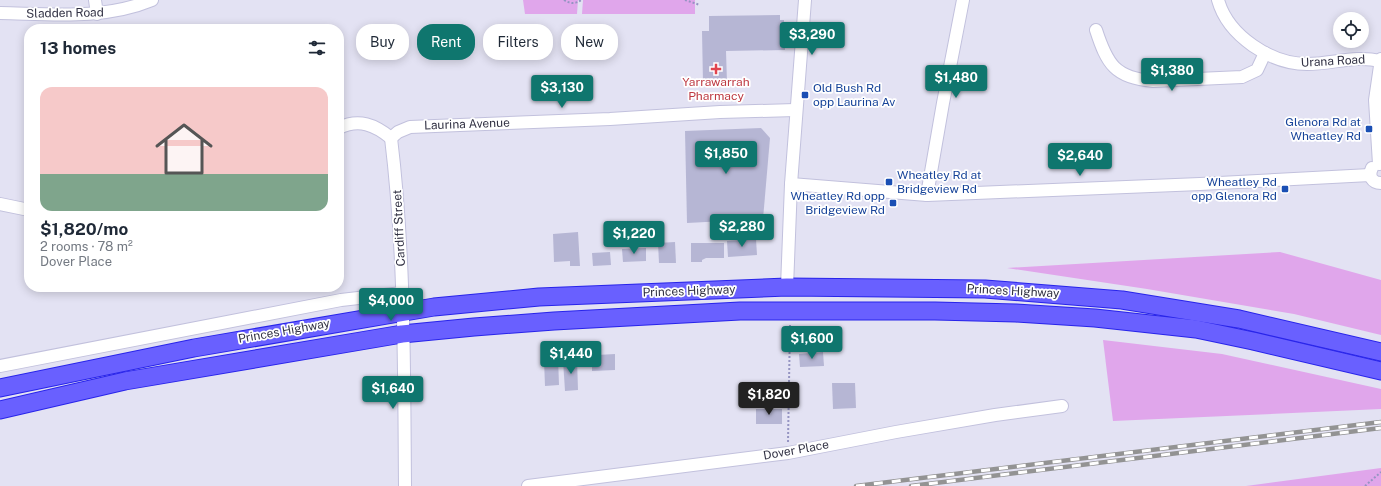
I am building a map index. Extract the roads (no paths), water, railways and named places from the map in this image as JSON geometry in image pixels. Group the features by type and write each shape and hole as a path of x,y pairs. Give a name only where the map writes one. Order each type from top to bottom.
{"highway":[{"name":"Princes Highway","path":"0,388 202,346 403,311 539,297 787,287 985,289 1122,300 1239,318 1381,352"},
{"path":"740,311 772,298 787,287 799,296 807,299 936,299 947,301 969,312"},
{"name":"Princes Highway","path":"0,410 125,381 402,334 547,321 740,311 969,312 1057,315 1196,329 1381,371"}],"street":[{"path":"95,0 97,14"},
{"name":"Sladden Road","path":"0,13 97,14 122,10 152,0"},
{"path":"787,287 791,184 805,0"},
{"path":"927,195 963,0"},
{"name":"Urana Road","path":"1218,0 1229,23 1245,39 1265,54 1287,61 1305,64 1326,63 1359,58 1381,60"},
{"path":"1096,30 1103,53 1109,62 1127,77 1139,80 1153,81 1242,77 1258,70 1265,54"},
{"path":"1381,60 1375,100 1380,164 1373,166 1370,175 1373,181 1381,183"},
{"name":"Laurina Avenue","path":"391,138 398,132 410,127 610,119 720,112 796,110"},
{"path":"344,126 353,123 367,123 391,138"},
{"name":"Cardiff Street","path":"391,138 398,198 403,311 402,334 405,486"},
{"path":"791,184 927,195 1207,184 1370,175"},
{"path":"0,204 24,209"},
{"path":"0,366 341,300 402,293"},
{"name":"Dover Place","path":"528,486 788,453 995,414 1062,406"}],"railway":[{"path":"856,486 1381,422"},
{"path":"911,486 1381,428"}],"place":[{"name":"Yarrawarrah Pharmacy","path":"716,69"},
{"name":"Old Bush Rd opp Laurina Av","path":"805,95"},
{"name":"Glenora Rd at Wheatley Rd","path":"1369,129"},
{"name":"Wheatley Rd at Bridgeview Rd","path":"889,182"},
{"name":"Wheatley Rd opp Glenora Rd","path":"1285,189"},
{"name":"Wheatley Rd opp Bridgeview Rd","path":"893,203"}]}
